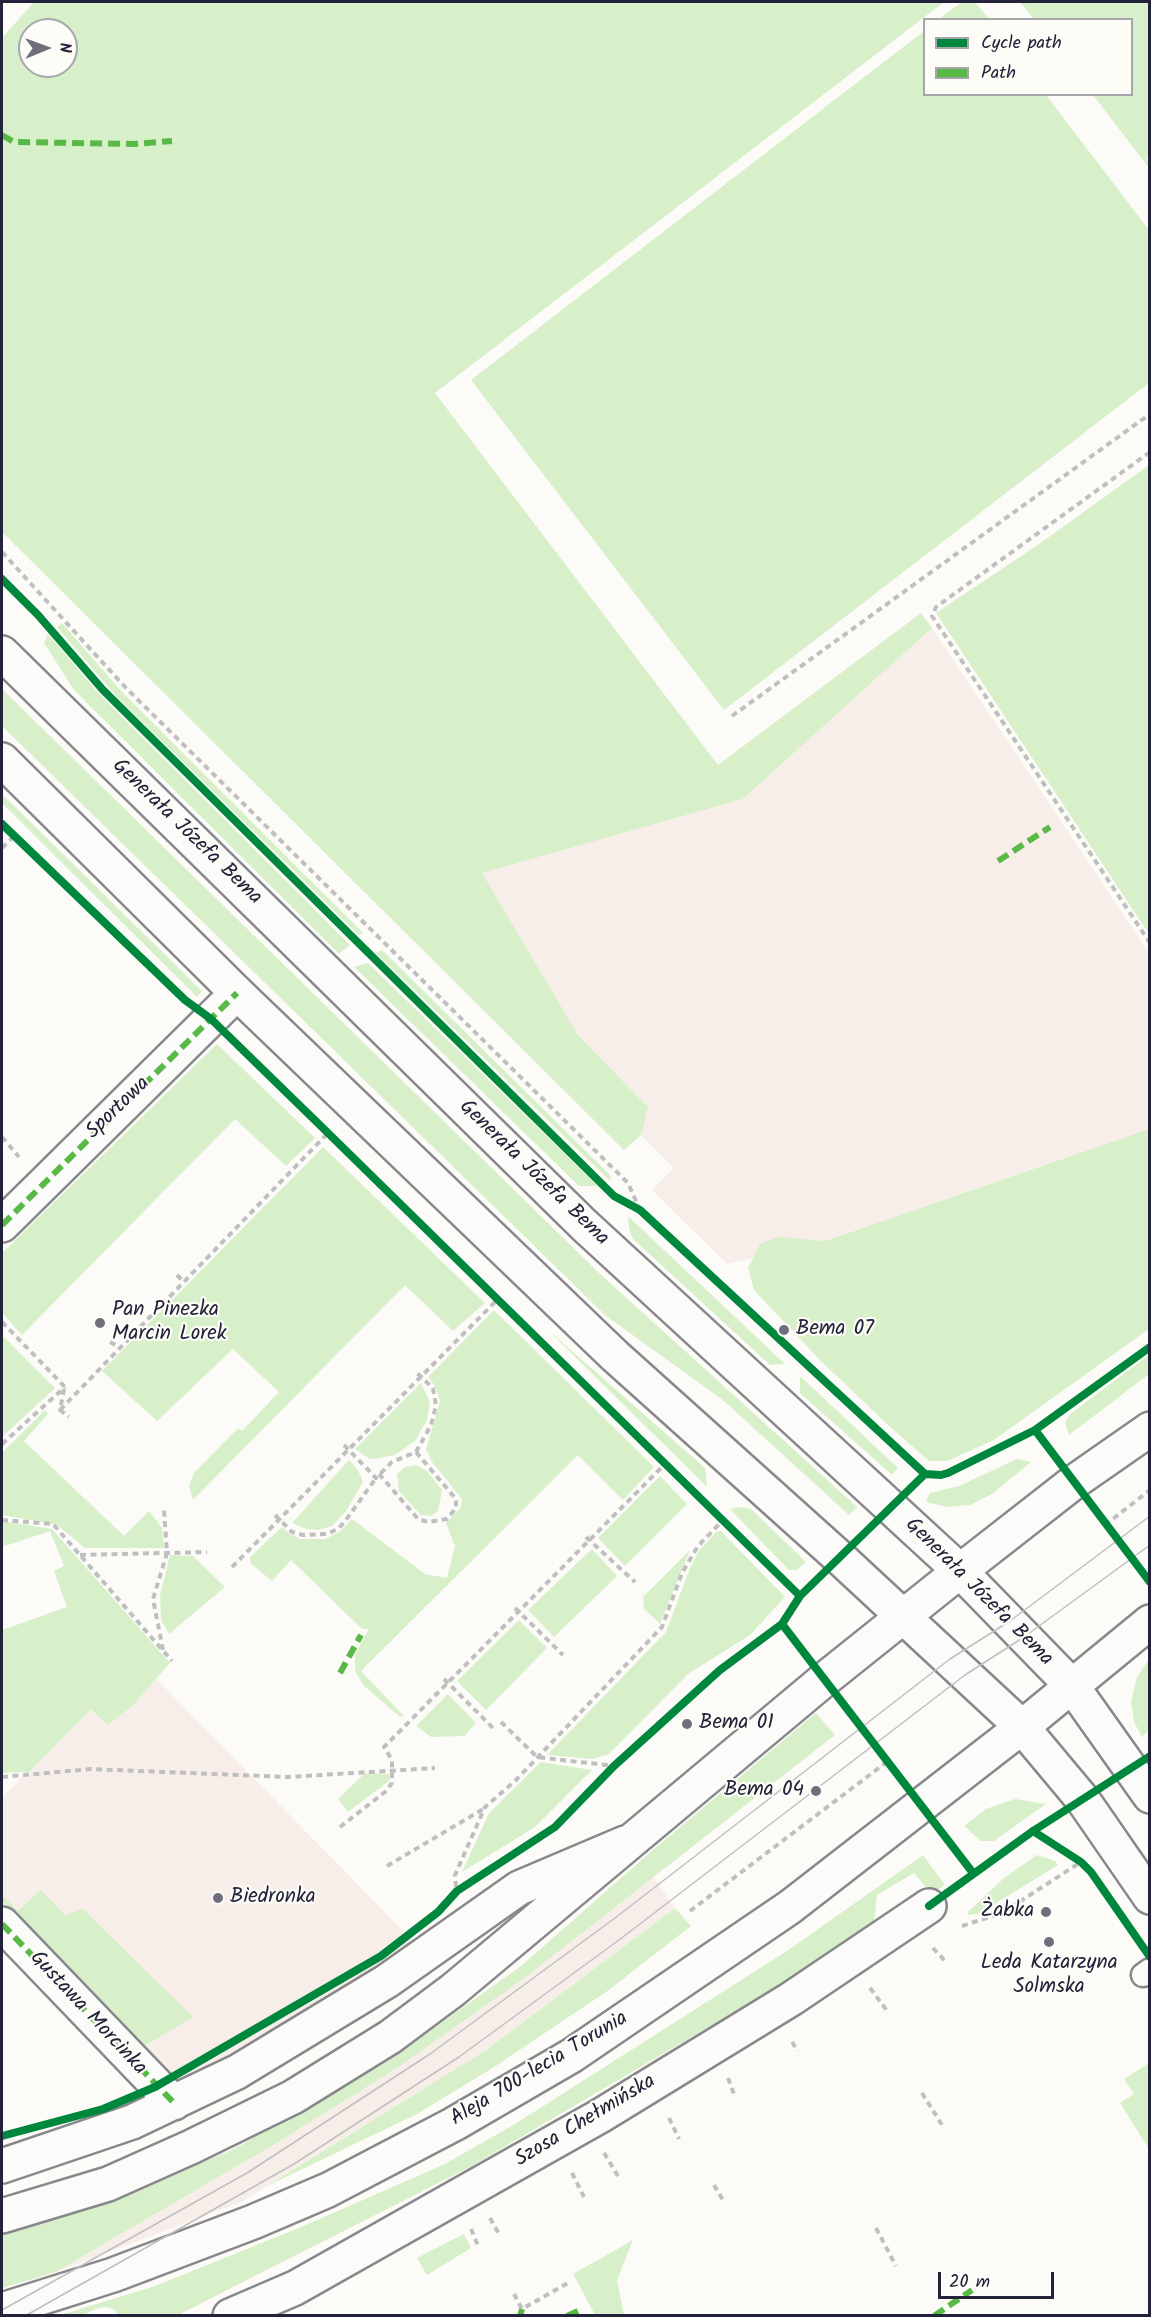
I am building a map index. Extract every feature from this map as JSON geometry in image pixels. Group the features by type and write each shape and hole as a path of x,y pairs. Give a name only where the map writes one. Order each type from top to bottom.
{"main road":[{"name":"Generała Józefa Bema","path":"2,653 584,1225 960,1571 1072,1686 1149,1796"},
{"path":"2,760 237,993 615,1356 903,1616 1022,1727 1083,1800 1149,1897"},
{"name":"Sportowa","path":"2,1225 237,993"},
{"path":"2,2216 108,2184 293,2097 390,2037 453,1990 903,1616 1074,1482 1149,1429"},
{"path":"1022,1727 1149,1622"},
{"name":"Aleja 700-lecia Torunia","path":"2,2310 113,2275 253,2222 349,2181 453,2124 571,2056 790,1907 1022,1727"},
{"path":"2,2166 83,2140 174,2103 237,2072 387,1981 519,1888 637,1838"},
{"name":"Szosa Chełmińska","path":"230,2316 304,2283 590,2122 791,1999 930,1906"},
{"name":"Gustawa Morcinka","path":"2,1924 174,2103"}],"path":[{"path":"732,716 1149,414"},
{"path":"1149,452 936,607 932,616 1149,943"},
{"path":"2,552 125,687 628,1183 640,1210"},
{"path":"2,848 14,836"},
{"path":"60,1410 328,1133"},
{"path":"2,1137 26,1164"},
{"path":"623,1201 640,1210"},
{"path":"247,1205 253,1210"},
{"path":"177,1275 184,1282"},
{"path":"232,1567 281,1520 419,1375 497,1300"},
{"path":"2,1322 64,1387"},
{"path":"110,1342 121,1348"},
{"path":"275,1515 292,1532 303,1535 327,1534 342,1524 377,1476 392,1462 416,1452 431,1425 436,1406 433,1388 419,1375"},
{"path":"60,1410 64,1387"},
{"path":"2,1444 64,1387"},
{"path":"60,1410 69,1417"},
{"path":"344,1445 418,1519 428,1522 447,1519 456,1508 456,1499 416,1452"},
{"path":"340,1827 385,1792 392,1783 394,1770 392,1760 384,1747 591,1542 665,1464"},
{"path":"1105,1525 1149,1490"},
{"path":"163,1650 153,1599 167,1553 164,1510"},
{"path":"387,1866 485,1807 537,1757 663,1627 687,1564 698,1546 724,1519"},
{"path":"2,1520 53,1524 172,1661"},
{"path":"586,1537 635,1582"},
{"path":"80,1555 207,1552"},
{"path":"515,1608 563,1655"},
{"path":"444,1679 494,1729"},
{"path":"501,1722 537,1757 614,1767"},
{"path":"690,1911 888,1761"},
{"path":"2,1777 91,1769 288,1777 435,1768"},
{"path":"457,1891 455,1875 485,1807"},
{"path":"962,1926 1002,1914 1081,1862"},
{"path":"932,1946 945,1961"},
{"path":"870,1988 888,2012"},
{"path":"790,2040 798,2051"},
{"path":"728,2078 734,2094"},
{"path":"922,2093 942,2125"},
{"path":"666,2113 678,2139"},
{"path":"602,2149 618,2176"},
{"path":"569,2168 584,2196"},
{"path":"714,2185 723,2199"},
{"path":"487,2212 500,2236"},
{"path":"468,2222 480,2248"},
{"path":"876,2228 896,2266"},
{"path":"514,2294 522,2309 568,2283"}],"shaded area":[{"path":"932,628 1149,953 1149,1129 825,1241 727,1264 652,1190 674,1168 641,1135 648,1107 578,1035 481,873 743,799"},
{"path":"136,1658 417,1945 174,2086 2,1907 2,1798"},
{"path":"653,1877 675,1908 486,2050 241,2202 56,2272 275,2144 396,2068 526,1977"}],"green space":[{"path":"34,2 944,2 435,393 718,765 921,613 932,628 743,799 482,873 578,1035 648,1107 641,1135 624,1150 2,532 2,38 18,20 18,78 78,78 78,18 20,18"},
{"path":"962,2 975,2 988,18 940,18"},
{"path":"1020,2 1149,2 1150,154 1147,157 1149,168 1094,96 1133,96 1133,18 1033,18"},
{"path":"923,32 923,96 1047,96 1149,230 1149,383 724,710 471,380"},
{"path":"1149,465 1149,934 936,613 1042,542"},
{"path":"62,623 122,692 363,933 359,935 117,697 57,627"},
{"path":"48,634 99,694 350,945 339,954 74,690 44,643"},
{"path":"2,689 598,1272 857,1507 849,1515 724,1401 605,1315 2,726"},
{"path":"2,794 202,991 197,997 2,803"},
{"path":"382,950 611,1176 610,1181 376,953"},
{"path":"368,963 598,1186 579,1186 354,967"},
{"path":"217,1044 315,1138 286,1166 235,1119 22,1335 2,1313 2,1253"},
{"path":"1149,1129 1149,1329 994,1440 947,1461 929,1461 888,1425 821,1361 754,1290 748,1268 760,1244 779,1237 825,1241"},
{"path":"323,1147 485,1303 453,1331 405,1285 193,1500 189,1486 194,1473 238,1428 242,1431 279,1392 233,1349 157,1421 102,1371"},
{"path":"628,1216 785,1364 770,1365 633,1239"},
{"path":"494,1310 654,1467 623,1500 578,1455 361,1671 405,1717 399,1716 363,1685 355,1670 355,1654 369,1629 362,1629 291,1560 272,1581 251,1564 250,1557 282,1527 291,1535 301,1539 325,1539 339,1532 352,1519 425,1574 447,1578 455,1546 446,1523 461,1507 462,1499 432,1462 426,1449 440,1401 435,1386 428,1377"},
{"path":"548,1330 705,1468 707,1487"},
{"path":"2,1335 55,1388 2,1437"},
{"path":"1149,1355 1149,1374 1069,1435 1065,1423 1070,1414"},
{"path":"800,1376 898,1468 892,1475 800,1393"},
{"path":"421,1383 430,1402 427,1420 415,1441 395,1455 380,1458 370,1459 355,1449"},
{"path":"45,1410 48,1414 24,1441 124,1536 149,1511 162,1528 164,1548 85,1548 57,1525 2,1515 2,1453"},
{"path":"1017,1459 1031,1462 992,1494 970,1505 948,1507 926,1502 930,1493 959,1486"},
{"path":"349,1460 358,1470 363,1482 346,1511 332,1526 318,1530 306,1529 292,1523"},
{"path":"416,1465 427,1471 442,1490 438,1511 431,1516 421,1515 399,1491 397,1474 405,1467"},
{"path":"660,1476 687,1504 625,1566 598,1538"},
{"path":"739,1507 751,1509 806,1562 797,1570 789,1570 730,1509"},
{"path":"2,1521 52,1529 170,1663 133,1705 108,1725 91,1709 29,1772 2,1773 2,1630 67,1607 54,1571 64,1566 50,1531 2,1547"},
{"path":"721,1531 785,1597 750,1635 688,1674 609,1754 593,1759 547,1755 666,1632 690,1568 699,1551 716,1532"},
{"path":"592,1549 617,1576 554,1637 528,1610"},
{"path":"690,1550 660,1624 644,1609 643,1597"},
{"path":"170,1555 193,1556 225,1587 169,1634 161,1620 160,1595"},
{"path":"519,1620 547,1648 486,1710 457,1681"},
{"path":"1149,1659 1150,1725 1147,1727 1149,1730 1142,1737 1134,1722 1131,1702 1137,1677"},
{"path":"448,1694 476,1723 464,1736 431,1737 416,1726"},
{"path":"816,1713 835,1735 526,1977 397,2068 275,2144 56,2272 2,2288 2,2234 153,2183 232,2150 382,2065 521,1966 654,1849"},
{"path":"541,1762 592,1770 535,1827 462,1872 489,1813"},
{"path":"365,1773 389,1774 390,1780 348,1812 338,1799"},
{"path":"1015,1799 1046,1804 994,1841 981,1841 964,1826 986,1809"},
{"path":"923,1855 945,1885 929,1891 914,1873 877,1895 874,1921 862,1937 470,2167 178,2315 118,2315 115,2310 107,2307 98,2308 83,2315 57,2316 155,2286 301,2227 445,2164 515,2124 790,1949"},
{"path":"1037,1855 1055,1861 1058,1865 980,1913 968,1915 967,1913 1004,1878"},
{"path":"41,1890 65,1915 83,1909 193,2017 143,2047 2,1901 2,1895 18,1911"},
{"path":"675,1908 691,1926 606,1992 491,2069 417,2114 267,2186 486,2050"},
{"path":"1149,2063 1149,2149 1120,2103 1134,2094 1124,2079"},
{"path":"464,2234 471,2248 427,2275 417,2258"},
{"path":"633,2240 617,2280 624,2315 595,2315 573,2274"}],"tram line":[{"path":"2,2310 247,2173 430,2054 615,1918 950,1659 1010,1621 1150,1516"},
{"path":"25,2316 294,2164 459,2057 619,1940 965,1675 1024,1637 1150,1545"}],"marked path":[{"path":"2,135 14,142 134,144 172,141"},
{"path":"998,861 1050,827"},
{"path":"2,1225 237,993"},
{"path":"340,1673 361,1635"},
{"path":"2,1924 174,2103"},
{"path":"934,2316 972,2290"},
{"path":"520,2316 522,2309"},
{"path":"567,2316 580,2310"}],"cycle path":[{"path":"2,579 38,615 103,690 614,1196 640,1210 925,1474 948,1473 1035,1430 1150,1347"},
{"path":"2,824 185,1000 211,1019 800,1596"},
{"path":"1035,1430 1150,1582"},
{"path":"2,2136 103,2109 155,2087 381,1956 438,1912 457,1891 555,1827 614,1766 720,1670 782,1624 800,1596 925,1474"},
{"path":"782,1624 973,1873"},
{"path":"929,1906 1033,1831 1150,1756"},
{"path":"1033,1831 1081,1862 1091,1872 1150,1957"}],"place":[{"name":"Pan Pinezka Marcin Lorek","path":"100,1323"},
{"name":"Bema 07","path":"784,1330"},
{"name":"Bema 01","path":"687,1724"},
{"name":"Bema 04","path":"816,1791"},
{"name":"Biedronka","path":"218,1898"},
{"name":"Żabka","path":"1046,1912"},
{"name":"Leda Katarzyna Solmska","path":"1049,1942"}]}
